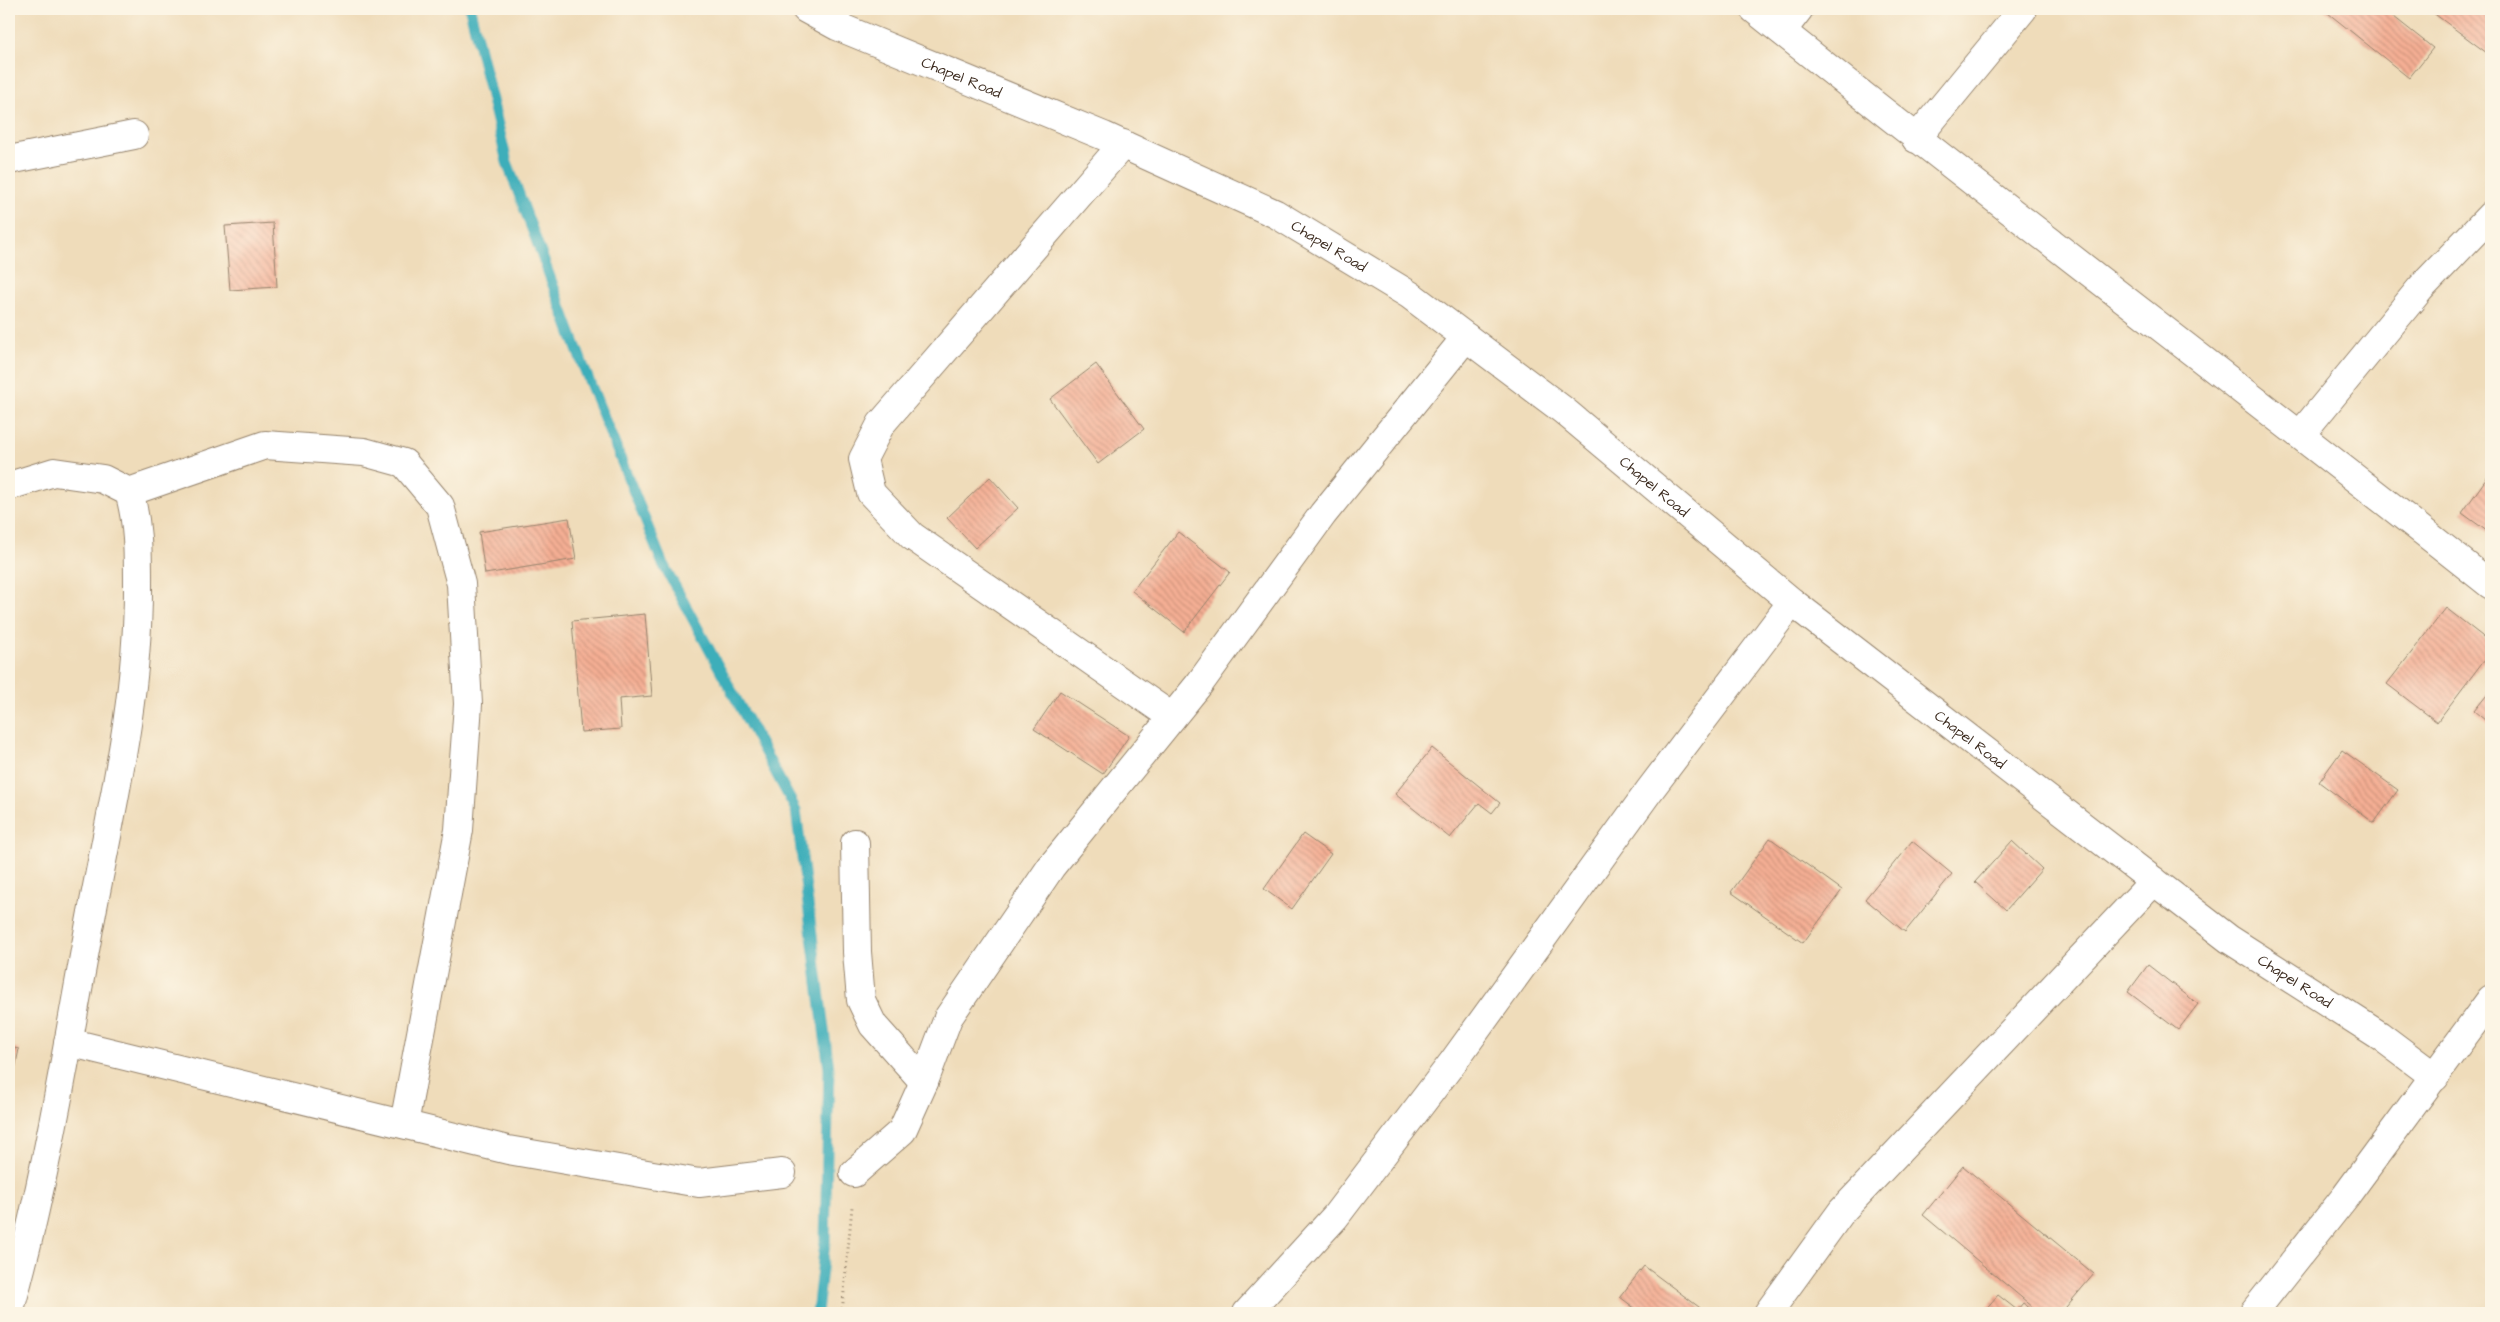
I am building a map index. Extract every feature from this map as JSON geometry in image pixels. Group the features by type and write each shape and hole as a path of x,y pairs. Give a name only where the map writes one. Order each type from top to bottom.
{"street":[{"name":"Chapel Road","path":"806,9 843,17 1276,214 1410,295 1563,410 1792,602 2229,939 2379,1035 2435,1077"},
{"path":"1754,9 1916,139 2491,585"},
{"path":"1782,31 1799,9"},
{"path":"1916,139 2023,9"},
{"path":"9,160 134,135"},
{"path":"1123,144 881,424 863,459 871,493 912,536 1172,717"},
{"path":"2300,435 2420,289 2491,215"},
{"path":"854,1174 902,1131 924,1082 948,1018 1051,867 1172,717 1324,514 1466,337"},
{"path":"9,486 54,472 103,479 129,492 265,445 364,452 404,463 440,506 461,584 468,704 459,830 404,1124"},
{"path":"9,1313 16,1262 68,1042 128,722 138,629 136,515 129,492"},
{"path":"1247,1313 1335,1217 1453,1062 1648,791 1792,602"},
{"path":"855,843 861,1000 873,1025 924,1082"},
{"path":"1768,1313 1842,1211 2154,881"},
{"path":"2254,1313 2345,1198 2491,999"},
{"path":"68,1042 508,1150 700,1184 782,1173"}],"path":[{"path":"842,1313 854,1174"}],"building":[{"path":"2323,9 2384,9 2433,48 2409,78"},
{"path":"2428,9 2491,9 2491,56"},
{"path":"273,223 277,287 230,290 225,226"},
{"path":"1096,364 1144,429 1098,464 1050,399"},
{"path":"2491,472 2491,534 2462,513"},
{"path":"990,477 1018,508 975,548 947,518"},
{"path":"569,518 576,559 485,574 479,532"},
{"path":"1178,532 1230,572 1184,632 1132,591"},
{"path":"2446,608 2491,643 2491,651 2437,722 2387,684"},
{"path":"645,614 652,696 619,699 621,729 581,732 572,621"},
{"path":"2491,690 2491,725 2474,711"},
{"path":"1060,691 1129,736 1103,774 1034,729"},
{"path":"1432,748 1500,803 1492,813 1479,803 1450,838 1395,794"},
{"path":"2342,750 2398,790 2374,823 2319,782"},
{"path":"1303,834 1331,854 1292,909 1264,889"},
{"path":"1770,838 1842,890 1803,943 1731,892"},
{"path":"1912,841 1952,874 1905,932 1865,899"},
{"path":"2012,841 2042,869 2006,910 1975,882"},
{"path":"2148,965 2198,1004 2178,1030 2128,992"},
{"path":"9,1047 19,1049 10,1094 9,1094"},
{"path":"1963,1166 2094,1274 2061,1313 2040,1313 1923,1215"},
{"path":"1644,1266 1707,1313 1641,1313 1620,1297"},
{"path":"1998,1295 2017,1310 2023,1303 2036,1313 1982,1313"}],"waterway":[{"path":"470,9 507,162 584,368 662,562 796,810 829,1069 825,1242 817,1313"}]}
